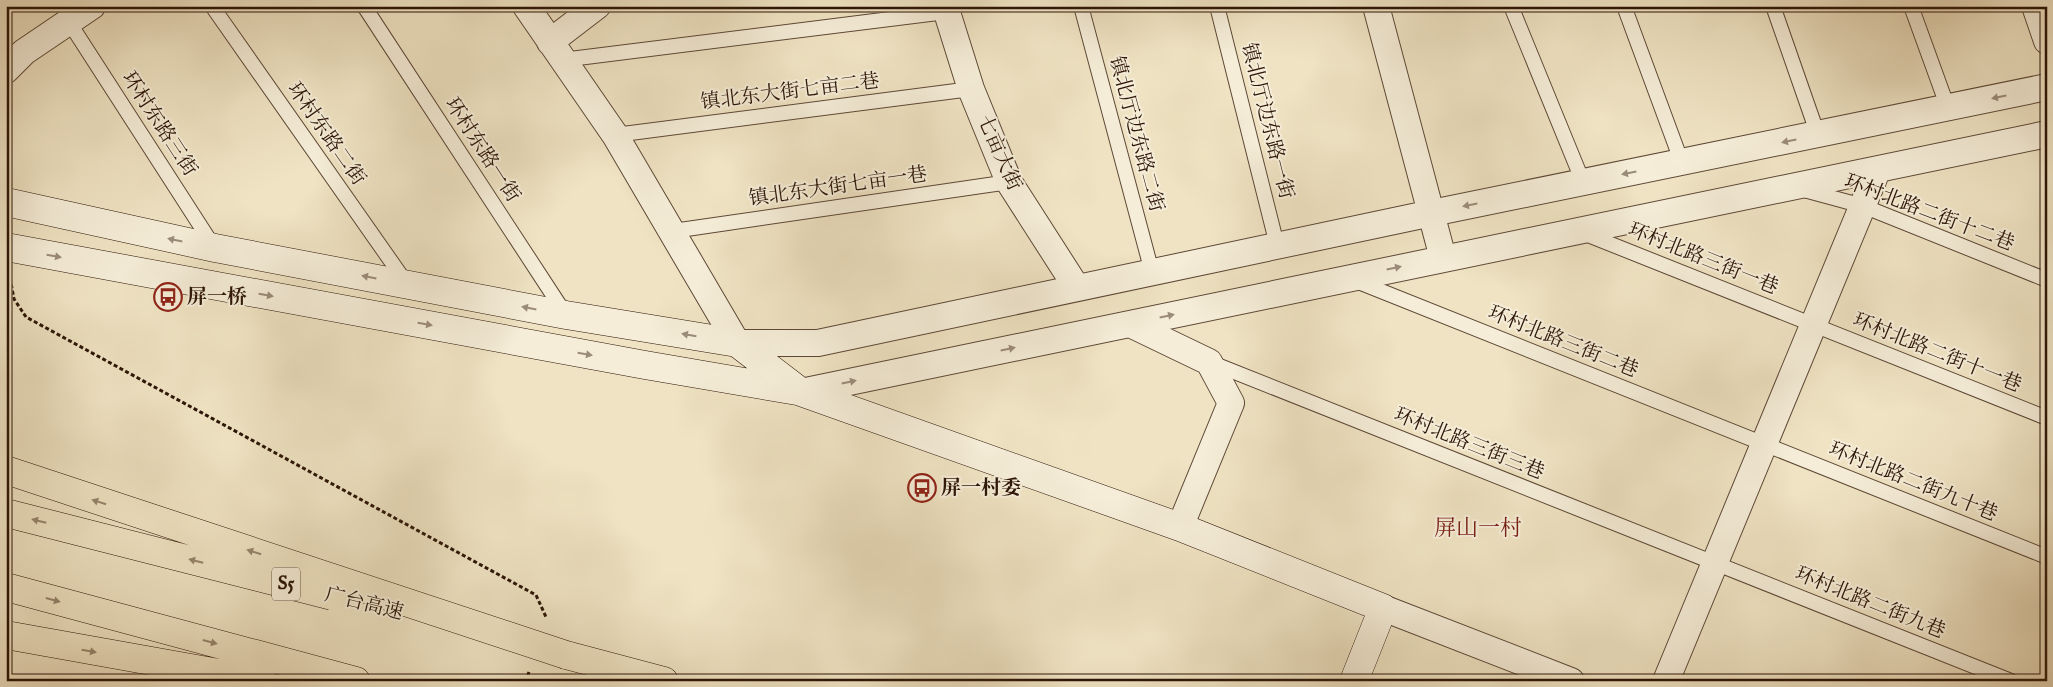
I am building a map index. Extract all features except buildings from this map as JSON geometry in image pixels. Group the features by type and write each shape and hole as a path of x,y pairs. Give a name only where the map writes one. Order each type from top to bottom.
{"highway":[{"path":"6,470 566,655"},
{"name":"广台高速","path":"6,513 664,681"},
{"path":"6,587 356,681"},
{"path":"6,635 263,681"}],"street":[{"path":"6,70 24,52 92,6"},
{"path":"526,6 615,135 737,343 801,392 1443,258 1877,171 2047,134"},
{"path":"556,51 597,6"},
{"path":"1376,6 1443,258"},
{"path":"2035,6 2047,41"},
{"name":"七亩大街","path":"945,9 971,89 1009,182 1077,288"},
{"path":"6,202 214,248 566,315 737,343 818,343 1277,245 2047,87"},
{"path":"1666,681 1877,171"},
{"path":"13,248 801,392 1180,527 1571,681"},
{"path":"1130,324 1209,362 1231,403 1180,527"},
{"path":"1354,681 1383,608"}],"lane":[{"name":"环村东路二街","path":"212,6 407,284"},
{"name":"环村东路一街","path":"364,6 566,315"},
{"name":"镇北厅边东路二街","path":"1081,6 1152,272"},
{"name":"镇北厅边东路一街","path":"1217,6 1277,245"},
{"path":"1512,6 1583,182"},
{"path":"1624,6 1682,163"},
{"path":"1773,6 1818,135"},
{"path":"1911,6 1948,108"},
{"path":"556,51 945,9"},
{"name":"环村东路三街","path":"69,22 214,248"},
{"name":"镇北东大街七亩二巷","path":"615,135 971,89"},
{"name":"镇北东大街七亩一巷","path":"673,231 1009,182"},
{"name":"环村北路二街十二巷","path":"1796,187 1863,206 2047,280"},
{"name":"环村北路三街一巷","path":"1578,231 1813,325"},
{"name":"环村北路三街二巷","path":"1348,278 1764,444"},
{"name":"环村北路二街十一巷","path":"1813,325 2047,418"},
{"name":"环村北路三街三巷","path":"1209,362 1715,563"},
{"name":"环村北路二街九十巷","path":"1764,444 2047,557"},
{"name":"环村北路二街九巷","path":"1715,563 2011,681"}],"path":[{"path":"13,248 10,277 14,299 26,317 536,595 546,615 546,622"},
{"path":"526,681 533,664"}],"place":[{"name":"屏一桥","path":"168,297"},
{"name":"屏一村委","path":"922,488"}],"district":[{"name":"屏山一村","path":"1478,529"}]}
